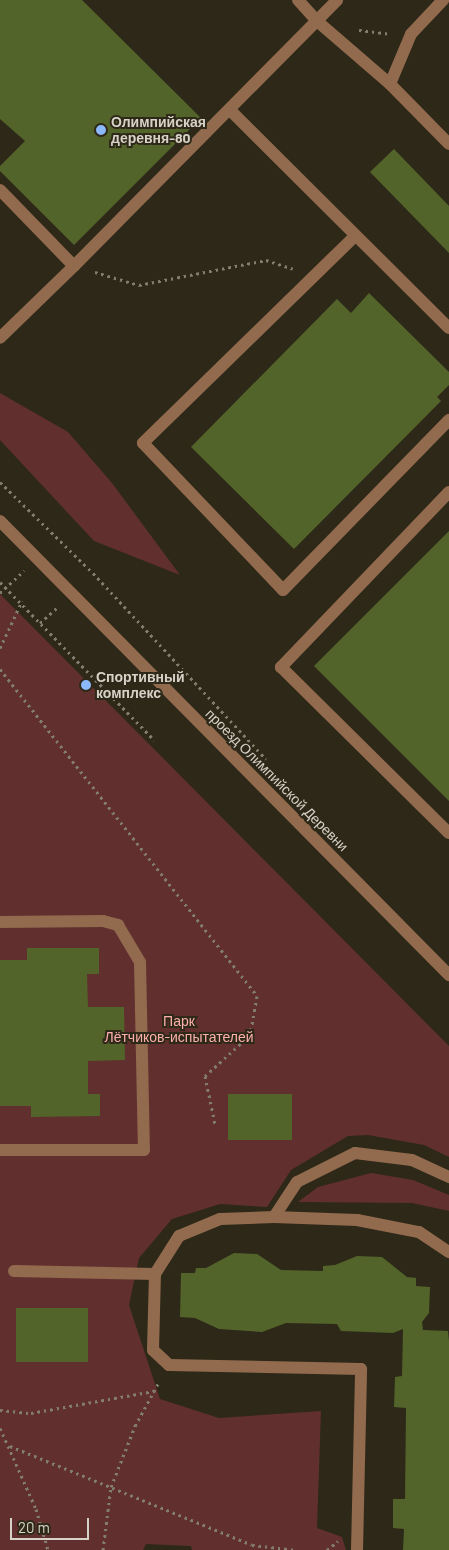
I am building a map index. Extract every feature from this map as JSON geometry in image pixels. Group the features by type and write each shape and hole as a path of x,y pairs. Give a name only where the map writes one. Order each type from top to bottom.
{"street":[{"path":"298,0 316,21 390,84 449,144"},
{"path":"0,338 230,110 337,0"},
{"path":"390,84 411,34 443,0"},
{"path":"230,110 354,237 449,328"},
{"path":"0,190 74,266"},
{"path":"354,237 143,443 283,590 449,420"},
{"path":"449,492 281,667 449,833"},
{"name":"проезд Олимпийской Деревни","path":"0,521 448,969"},
{"path":"0,922 103,921 118,925 140,962 144,1150 0,1150"},
{"path":"274,1217 297,1182 355,1153 412,1160 449,1178"},
{"path":"357,1550 361,1369 169,1365 153,1350 155,1274 179,1236 220,1219 274,1217 366,1222 419,1232 449,1252"},
{"path":"14,1271 155,1274"}],"path":[{"path":"329,31 411,34"},
{"path":"74,266 138,285 266,260 315,276"},
{"path":"0,482 93,573 191,681"},
{"path":"0,582 22,601 154,740"},
{"path":"0,593 5,588"},
{"path":"0,648 22,601"},
{"path":"0,670 257,996 250,1035 205,1076 215,1124"},
{"path":"103,1550 111,1487 135,1426 169,1365"},
{"path":"0,1410 31,1414 154,1391"},
{"path":"0,1428 10,1446 36,1509 48,1550"},
{"path":"10,1446 252,1545 297,1550"}],"green space":[{"path":"0,393 68,432 112,483 180,575 94,541 0,440"},
{"name":"Парк Лётчиков-испытателей","path":"0,594 449,1046 449,1157 424,1145 368,1135 348,1136 291,1170 267,1207 220,1204 172,1219 139,1258 129,1305 160,1399 219,1418 321,1411 317,1528 342,1537 346,1550 192,1550 191,1546 146,1544 143,1550 0,1550"},
{"path":"371,1173 413,1180 449,1195 449,1211 412,1203 298,1202 318,1187"}],"building":[{"name":"Олимпийская деревня-80","path":"0,0 82,0 201,118 74,245 0,171 0,166 25,141 0,119"},
{"path":"394,149 449,206 449,253 370,172"},
{"path":"369,293 449,372 449,385 437,397 441,401 294,549 191,447 337,299 351,313"},
{"path":"449,531 449,801 314,666"},
{"path":"27,948 99,948 99,974 87,974 88,1007 124,1007 125,1060 88,1061 88,1094 100,1094 100,1116 31,1117 31,1106 0,1106 0,960 27,960"},
{"path":"228,1094 292,1094 292,1140 228,1140"},
{"path":"234,1253 257,1254 281,1270 323,1271 323,1266 335,1265 357,1256 382,1257 407,1277 416,1278 416,1286 430,1287 429,1313 422,1322 423,1330 448,1331 449,1341 449,1550 403,1550 404,1529 393,1528 393,1499 405,1499 406,1408 394,1407 395,1377 402,1376 403,1329 393,1333 341,1331 337,1324 286,1323 262,1332 219,1329 195,1318 180,1317 181,1273 195,1273 196,1268 206,1268"},
{"path":"16,1308 88,1308 88,1362 16,1362"}],"place":[{"name":"Олимпийская деревня-80","path":"101,130"},
{"name":"Спортивный комплекс","path":"86,685"}]}
